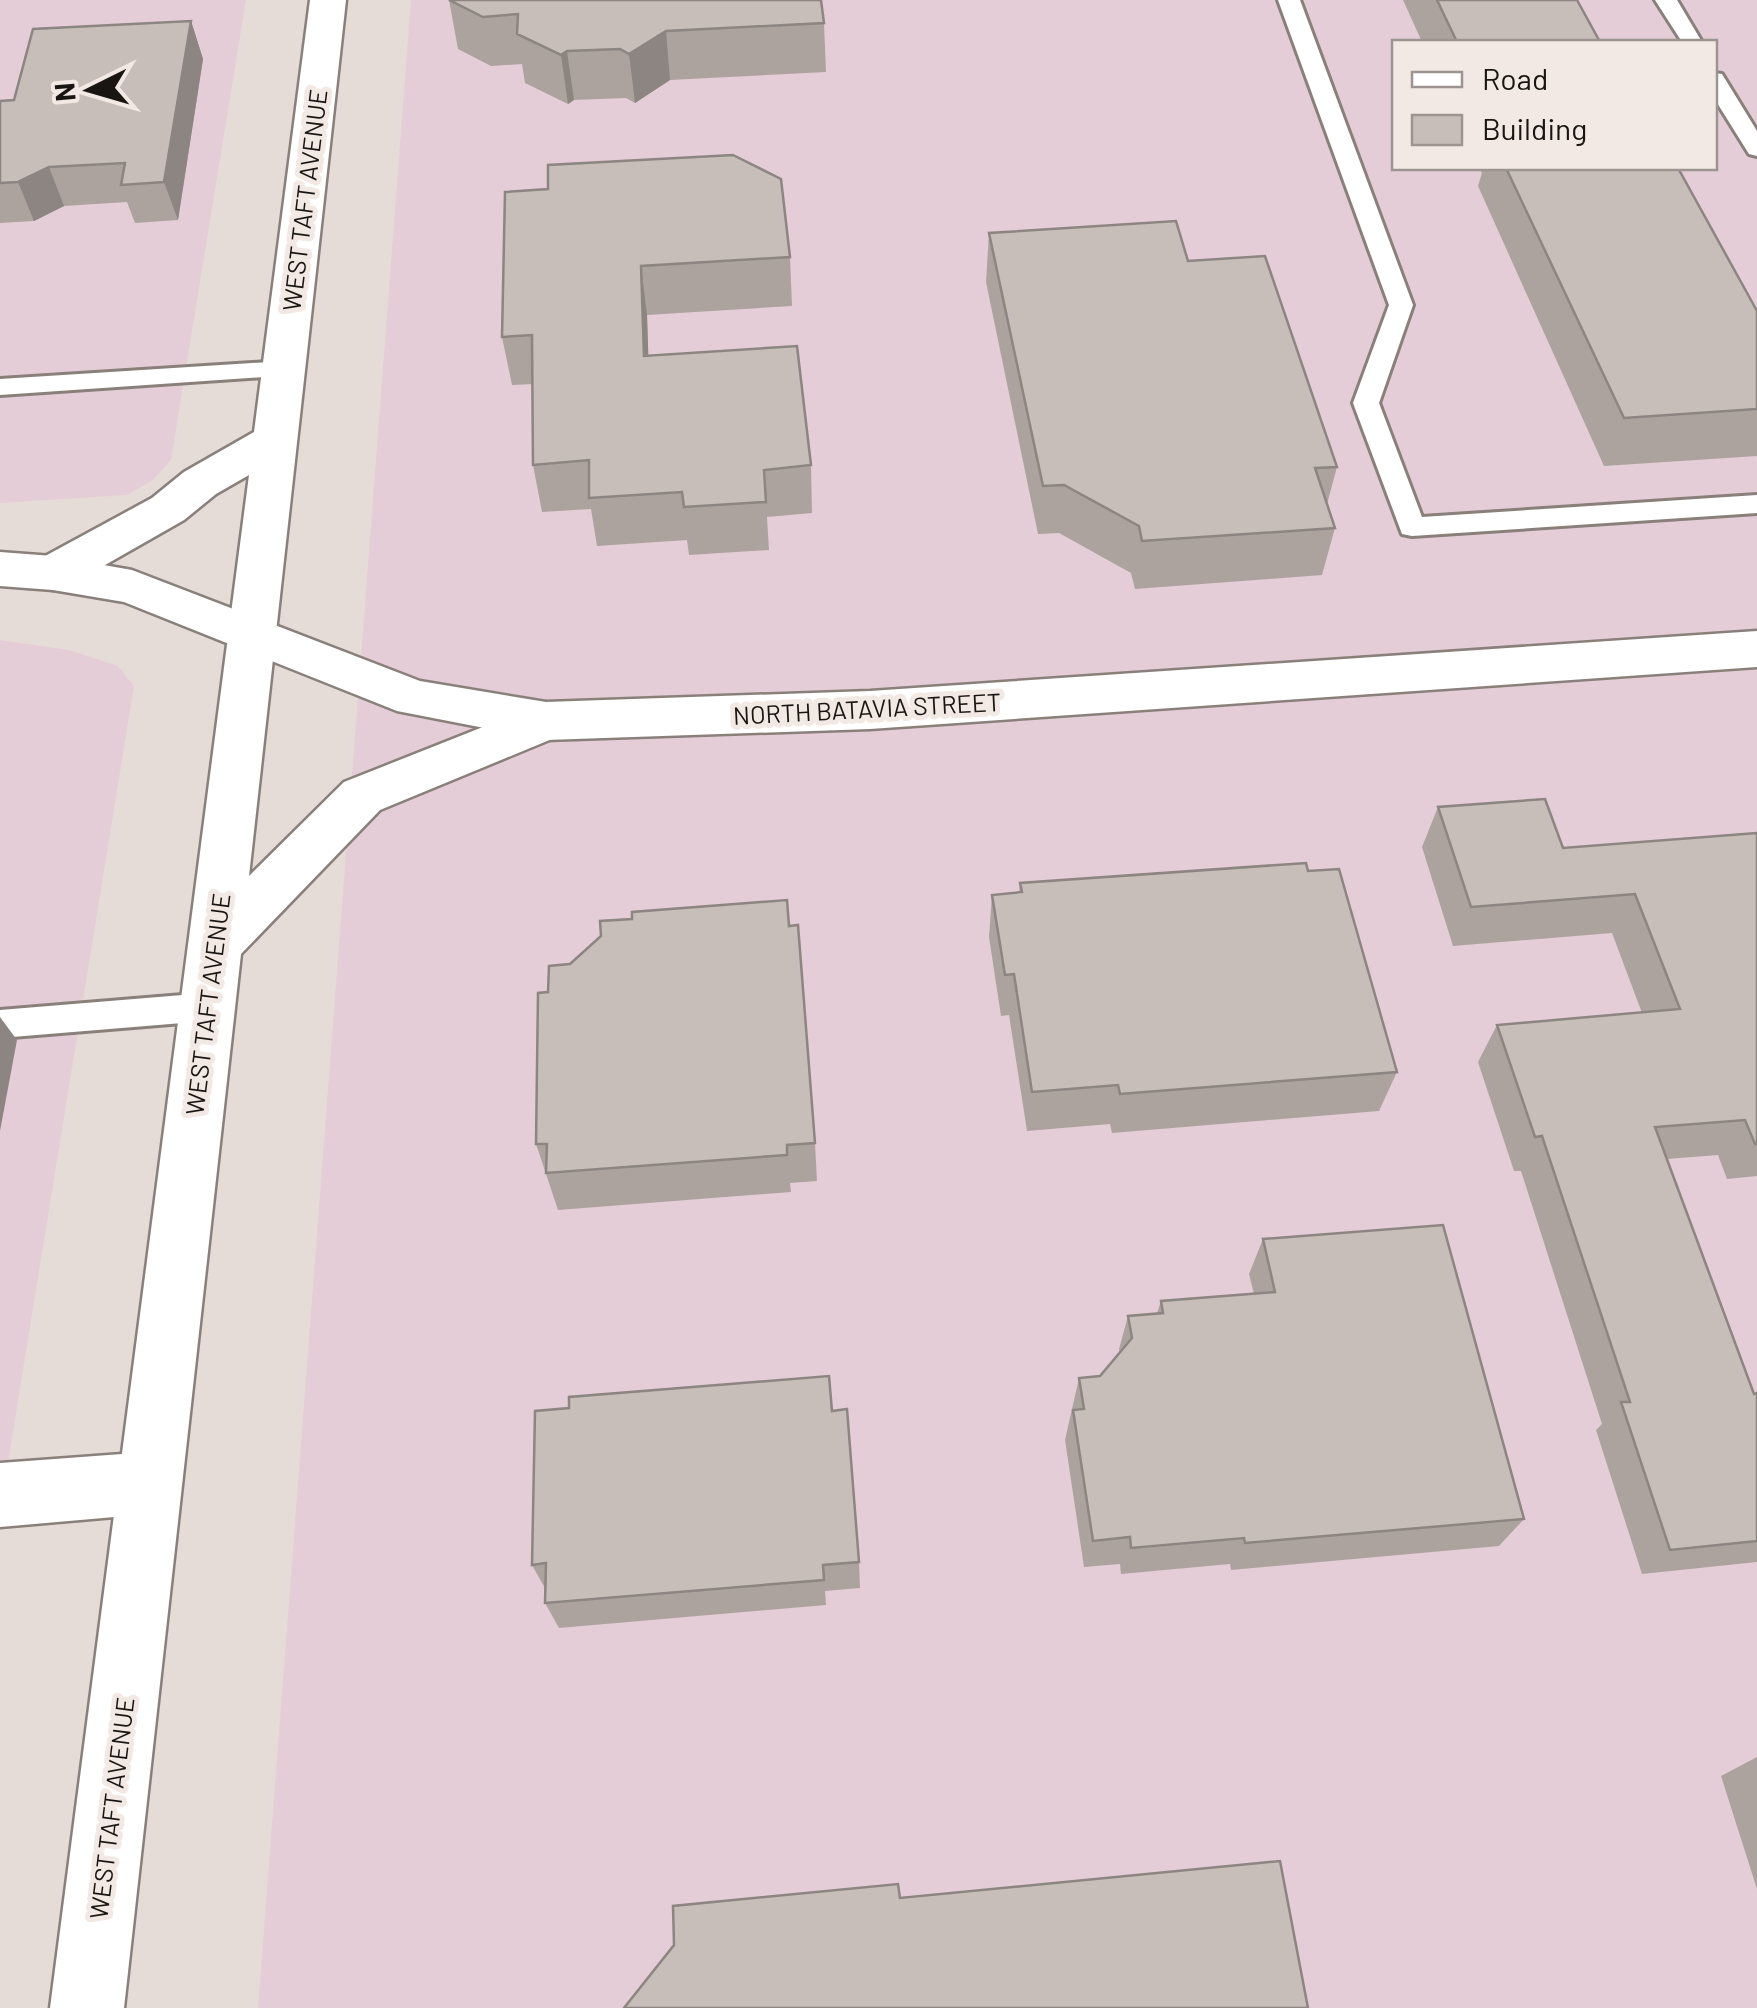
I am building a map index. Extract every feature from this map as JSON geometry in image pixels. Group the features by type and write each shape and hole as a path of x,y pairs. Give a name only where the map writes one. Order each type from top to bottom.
{"main road":[{"name":"WEST TAFT AVENUE","path":"87,2008 328,0"},
{"path":"53,573 168,509 200,483 275,440"},
{"name":"NORTH BATAVIA STREET","path":"0,569 132,586 251,630 348,674 414,698 546,721 870,710 1757,649"},
{"path":"214,946 362,796 546,721"},
{"path":"0,1496 150,1484"}],"lane":[{"path":"1289,0 1402,305 1366,403 1412,527 1757,504"},
{"path":"1666,0 1691,40"},
{"path":"1717,84 1757,149"},
{"path":"0,386 284,369"},
{"path":"0,1024 207,1007"}],"shaded area":[{"path":"0,0 246,0 171,460 153,480 127,495 0,503"},
{"path":"411,0 1757,0 1757,2008 258,2008"},
{"path":"0,640 69,650 118,666 134,686 0,1512"}],"building":[{"path":"449,0 821,0 824,23 666,31 629,54 620,49 567,51 561,55 517,34 518,14 483,17"},
{"path":"1437,0 1577,0 1599,40 1456,40"},
{"path":"191,21 164,182 121,185 125,163 49,167 18,182 0,183 0,101 14,100 33,29"},
{"path":"733,155 781,179 790,257 641,266 644,356 797,346 811,465 764,470 766,502 684,507 682,492 589,498 589,460 533,465 532,335 502,337 505,192 548,189 548,165"},
{"path":"1507,170 1679,170 1757,311 1757,409 1624,418"},
{"path":"1176,221 1188,261 1265,256 1337,467 1315,468 1335,528 1142,541 1139,526 1064,485 1043,486 989,233"},
{"path":"1545,799 1563,848 1757,833 1757,1144 1745,1120 1655,1127 1754,1394 1757,1393 1757,1541 1670,1550 1621,1402 1630,1402 1542,1136 1535,1137 1497,1025 1680,1009 1635,894 1471,907 1438,807"},
{"path":"1306,863 1308,871 1339,869 1397,1072 1120,1094 1118,1085 1032,1092 1014,974 1005,975 992,895 1022,892 1020,883"},
{"path":"787,900 789,926 798,925 815,1143 787,1145 787,1155 546,1173 547,1144 536,1144 538,993 548,992 549,966 570,964 601,936 600,921 632,919 632,912"},
{"path":"1443,1225 1524,1519 1245,1543 1244,1538 1131,1548 1130,1537 1093,1541 1073,1410 1084,1409 1079,1378 1100,1376 1132,1338 1128,1316 1163,1313 1161,1301 1275,1292 1263,1239"},
{"path":"829,1376 832,1411 847,1409 859,1562 823,1565 824,1580 545,1603 546,1563 532,1565 535,1411 569,1408 569,1397"},
{"path":"1280,1861 1308,2008 624,2008 674,1945 673,1906 898,1884 900,1898"}]}
